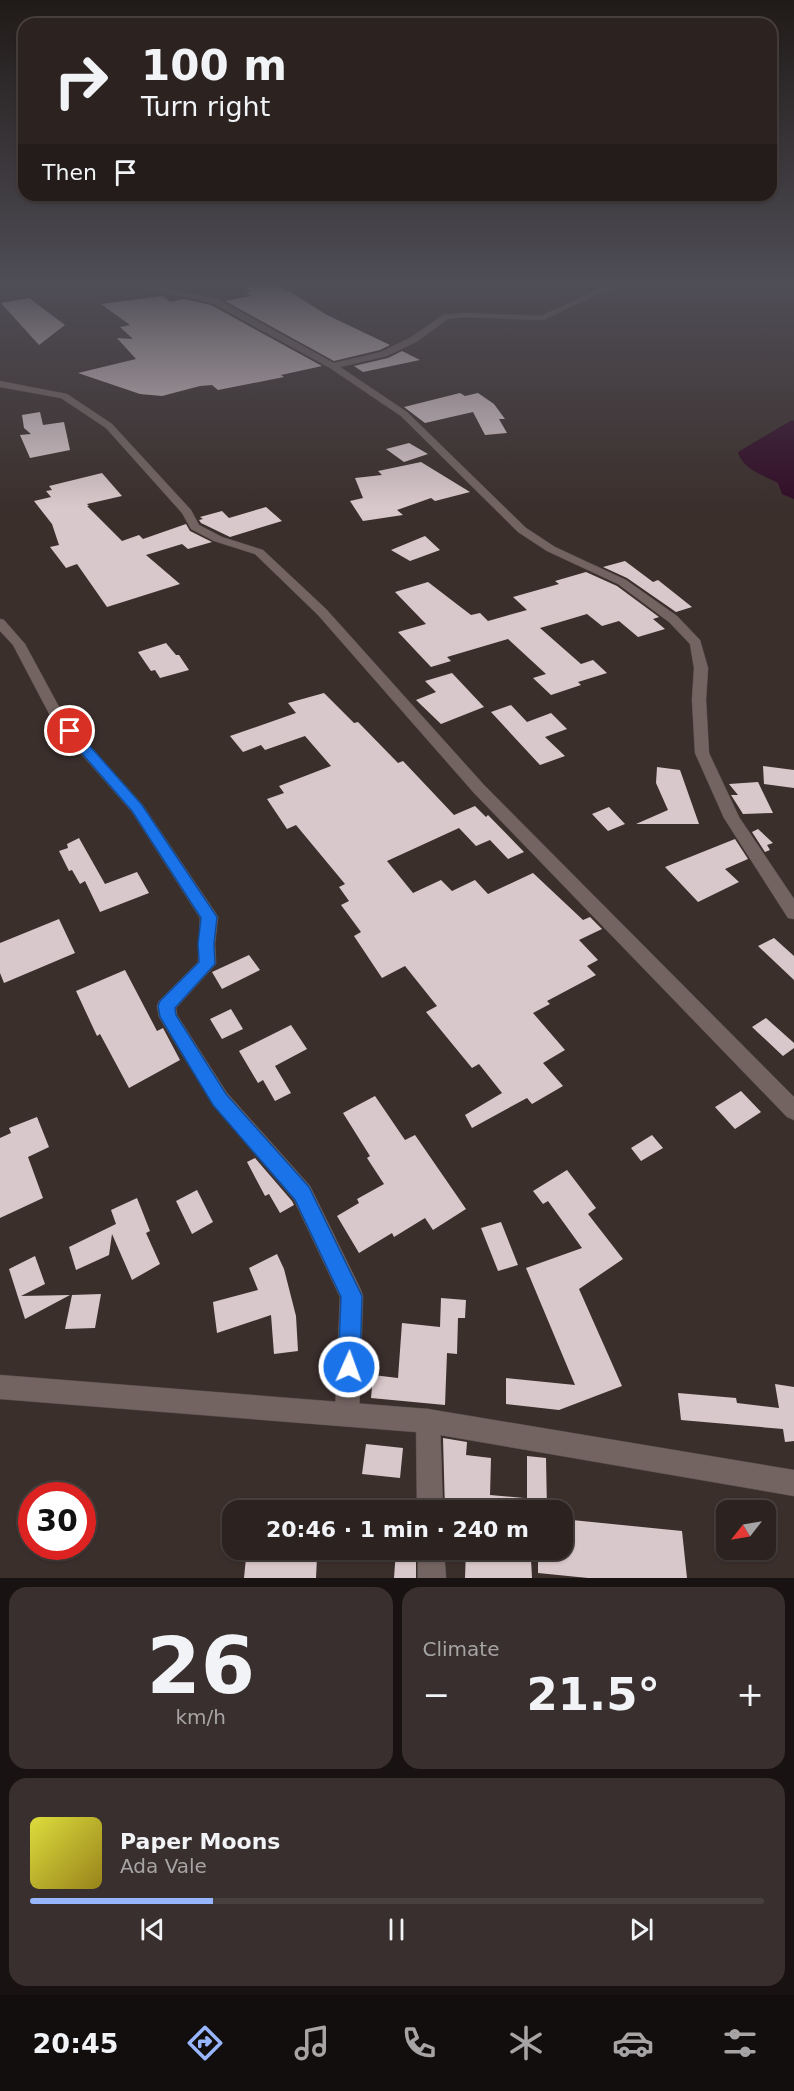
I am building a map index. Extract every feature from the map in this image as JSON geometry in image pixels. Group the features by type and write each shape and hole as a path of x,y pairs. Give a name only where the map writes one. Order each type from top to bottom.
{"street":[{"path":"323,361 404,414 522,530 551,549 622,582 673,619 696,643 701,668 699,700 702,753 732,818 794,913"},
{"path":"333,366 356,361"},
{"path":"0,384 64,396 109,426 188,512 195,527 218,539 259,552 282,573 322,612 479,789 794,1111"},
{"path":"0,624 19,644 59,720 137,808 209,917 206,944 207,964 166,1006 168,1017 220,1100 302,1193 352,1296 347,1414"},
{"path":"0,1387 428,1421 794,1483"},
{"path":"428,1421 430,1500"},
{"path":"431,1560 432,1578"}],"shaded area":[{"path":"792,420 794,421 794,499 782,494 778,483 748,467 738,452"}],"building":[{"path":"129,361 312,361 322,366 281,375 284,377 218,390 212,385 200,386 162,396 140,394 78,373"},
{"path":"377,361 417,361 363,372 354,366"},
{"path":"460,393 465,396 478,393 494,404 505,419 499,419 507,433 485,435 473,412 425,423 404,407"},
{"path":"40,412 43,425 64,422 70,450 30,458 20,435 31,434 24,428 22,415"},
{"path":"409,443 428,454 404,462 386,449"},
{"path":"421,462 470,492 435,501 431,498 397,510 403,515 363,521 350,501 363,498 355,478 382,475 378,471"},
{"path":"102,473 122,496 87,504 89,506 87,506 122,541 139,535 143,539 186,524 190,531 212,542 188,549 182,544 146,555 180,584 107,607 77,564 66,568 50,547 59,545 52,524 34,501 51,497 46,491 52,490 49,486"},
{"path":"266,507 282,521 230,537 199,520 203,519 200,517 222,511 229,518"},
{"path":"425,536 440,550 410,561 391,550"},
{"path":"625,561 653,582 658,580 692,607 676,612 627,578 603,567"},
{"path":"586,572 617,586 659,617 653,619 665,629 638,637 619,621 602,626 587,614 540,628 581,664 593,660 607,673 578,682 581,685 551,695 533,678 546,674 508,639 447,657 451,661 431,667 398,632 426,624 395,592 428,582 471,615 480,613 488,621 527,610 513,597 559,584 555,581"},
{"path":"166,643 176,655 179,655 189,670 160,678 155,670 151,671 138,652"},
{"path":"452,673 484,707 441,724 416,700 436,692 425,681"},
{"path":"324,693 354,723 358,722 398,763 403,761 454,815 475,806 486,817 488,815 524,852 508,859 490,840 476,846 459,828 387,861 413,893 441,880 452,891 475,880 488,894 533,873 583,920 590,917 602,929 579,940 598,960 587,966 596,975 547,1001 550,1004 533,1013 565,1050 543,1063 563,1086 532,1104 527,1098 472,1128 465,1115 502,1093 479,1064 472,1068 426,1012 437,1006 405,966 382,978 354,936 361,932 341,905 349,901 339,887 345,884 296,825 287,829 267,799 284,793 279,786 331,766 305,736 265,750 261,745 243,752 230,736 296,713 288,703"},
{"path":"511,705 527,722 551,713 567,729 545,737 565,756 540,765 491,712"},
{"path":"763,766 794,770 794,788 764,784"},
{"path":"657,767 680,770 699,824 636,824 668,810 656,783"},
{"path":"758,782 773,813 743,814 731,795 738,795 729,784"},
{"path":"609,807 625,824 608,831 592,814"},
{"path":"758,829 773,843 767,845 770,850 765,852 752,832"},
{"path":"79,838 105,884 137,872 149,893 100,912 85,881 80,884 72,870 69,871 59,851 68,848 67,844"},
{"path":"735,839 748,859 725,869 739,882 698,902 665,867"},
{"path":"59,919 75,953 4,983 0,973 0,943"},
{"path":"774,938 794,956 794,980 758,946"},
{"path":"249,955 260,970 222,989 212,972"},
{"path":"125,970 157,1031 163,1028 180,1060 129,1088 100,1034 97,1036 76,991"},
{"path":"231,1009 243,1029 222,1039 210,1019"},
{"path":"766,1018 794,1043 794,1048 783,1056 752,1027"},
{"path":"291,1025 307,1049 275,1066 291,1093 275,1101 263,1080 258,1083 239,1051"},
{"path":"741,1091 761,1112 735,1129 715,1107"},
{"path":"375,1096 405,1140 415,1135 466,1209 433,1230 425,1218 394,1237 392,1233 359,1253 337,1216 359,1203 357,1199 384,1184 367,1158 370,1156 343,1113"},
{"path":"37,1117 49,1147 28,1157 43,1198 0,1218 0,1138 11,1133 9,1128"},
{"path":"652,1135 663,1148 641,1161 631,1148"},
{"path":"255,1158 294,1205 280,1213 269,1194 265,1196 247,1162"},
{"path":"567,1170 596,1208 588,1214 623,1259 579,1289 622,1386 559,1410 506,1404 506,1378 575,1385 526,1268 582,1248 548,1201 543,1204 533,1191"},
{"path":"197,1190 213,1222 192,1234 176,1201"},
{"path":"137,1198 150,1231 146,1233 160,1264 132,1280 112,1234 109,1255 76,1270 69,1247 116,1224 111,1210"},
{"path":"501,1222 518,1265 498,1271 481,1228"},
{"path":"277,1254 284,1269 296,1316 298,1351 274,1354 271,1315 217,1333 213,1302 258,1290 249,1268"},
{"path":"35,1256 45,1284 21,1296 70,1295 25,1319 9,1269"},
{"path":"101,1294 95,1328 65,1329 72,1295"},
{"path":"441,1298 466,1300 465,1318 458,1318 457,1354 447,1353 445,1405 371,1398 373,1375 398,1378 402,1323 440,1327"},
{"path":"775,1384 794,1387 794,1441 785,1442 783,1429 681,1420 678,1393 736,1398 737,1403 779,1408"},
{"path":"443,1438 467,1442 466,1455 491,1458 490,1495 524,1498 524,1500 445,1500"},
{"path":"366,1444 403,1448 400,1478 362,1474"},
{"path":"527,1456 546,1458 547,1500 527,1500"},
{"path":"573,1520 682,1531 687,1578 588,1578 538,1573 538,1560 573,1560"},
{"path":"246,1560 317,1560 316,1578 244,1578"},
{"path":"395,1560 416,1560 416,1578 394,1578"},
{"path":"466,1560 531,1560 532,1578 465,1578"}],"route":[{"path":"70,731 137,808 196,894 209,917 206,944 207,964 166,1006 168,1017 220,1100 302,1193 352,1296 349,1367"}]}
